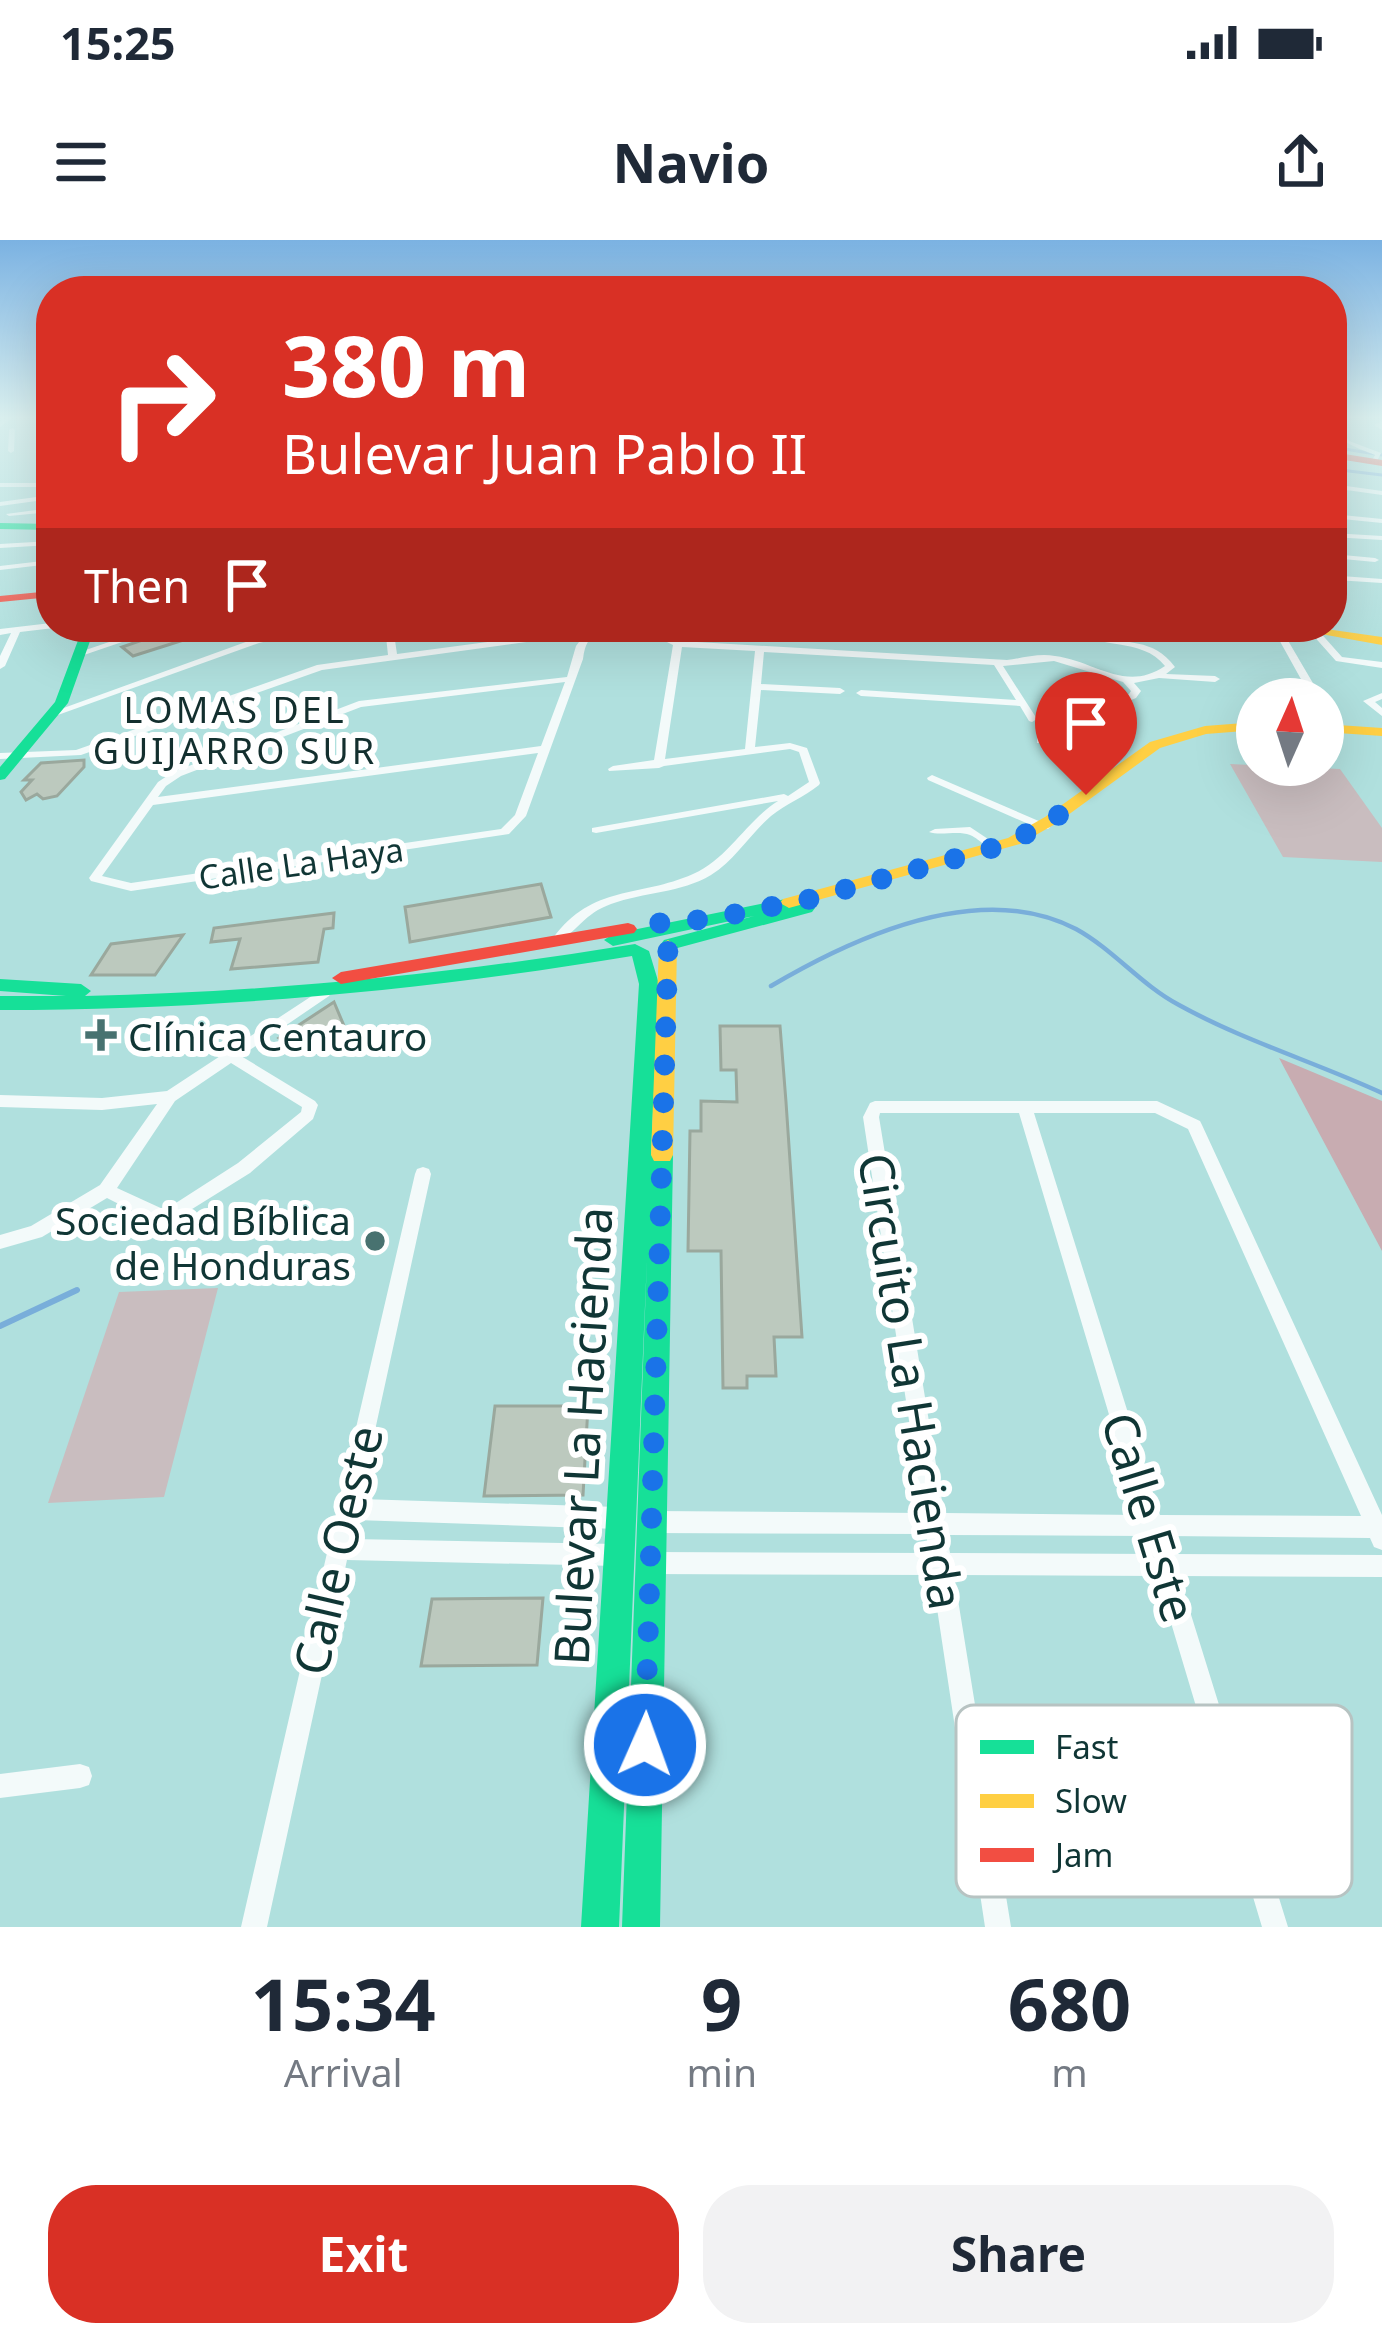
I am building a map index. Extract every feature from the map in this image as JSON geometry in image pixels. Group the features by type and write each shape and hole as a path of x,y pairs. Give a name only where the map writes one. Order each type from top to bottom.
{"main road":[{"path":"0,526 36,527"},
{"path":"0,599 36,595"},
{"path":"1347,636 1382,641"},
{"path":"0,776 9,756 57,708 83,642"},
{"path":"350,991 814,902 993,848 1044,826 1157,743 1206,730 1236,729"},
{"path":"5,994 143,1004 320,988 814,902 1040,839 1160,751 1236,732"},
{"path":"1344,732 1382,734"},
{"path":"632,942 642,922 667,935 709,919 814,902"},
{"name":"Bulevar La Hacienda","path":"641,1927 667,935"},
{"path":"320,988 560,938 632,942"},
{"path":"518,969 632,942"},
{"name":"Bulevar La Hacienda","path":"600,1927 649,984 632,942"},
{"path":"5,994 396,989 606,960 635,967 649,984"},
{"path":"622,1458 633,1496 632,1545 650,1563"}],"street":[{"path":"0,504 36,499"},
{"path":"0,514 36,511"},
{"path":"1347,518 1382,521"},
{"path":"1347,536 1382,538"},
{"path":"0,546 36,544"},
{"path":"1347,557 1375,560"},
{"path":"0,568 36,564"},
{"path":"1347,579 1382,581"},
{"path":"0,632 36,628"},
{"path":"0,666 17,630"},
{"path":"78,654 115,642"},
{"path":"57,708 254,642"},
{"path":"391,642 393,657"},
{"path":"9,756 77,753 320,667 528,642"},
{"path":"566,642 580,646"},
{"path":"149,802 544,748 583,642"},
{"path":"674,642 997,662 1052,657 1126,680 1160,676 1215,679"},
{"path":"1106,642 1160,654 1170,667 1160,676"},
{"path":"1285,642 1305,678"},
{"path":"1324,642 1339,659 1382,665"},
{"path":"659,765 678,644"},
{"path":"750,750 760,649"},
{"path":"997,662 1032,719"},
{"path":"149,802 177,774 343,708 570,679"},
{"path":"1041,741 1042,734 1136,694 1126,680"},
{"path":"756,687 840,691"},
{"path":"861,693 1023,703"},
{"path":"1382,696 1368,701 1382,713"},
{"path":"1077,749 1095,736 1095,714"},
{"path":"560,938 569,922 603,903 685,882 712,869 768,813 815,783 815,773 797,747 613,769"},
{"name":"Calle La Haya","path":"149,802 95,873 97,881 131,887 505,832 520,816 544,748"},
{"path":"932,778 1044,826"},
{"path":"596,830 799,795"},
{"path":"935,832 970,830 993,848"},
{"path":"0,1242 36,1232 106,1190 170,1097 320,988"},
{"path":"106,1190 160,1217 168,1216 244,1168 308,1115 310,1105 230,1056"},
{"path":"0,1101 102,1104 170,1097"},
{"name":"Circuito La Hacienda","path":"963,1705 871,1117 882,1105 1157,1107 1194,1125 1379,1533"},
{"name":"Calle Este","path":"1025,1107 1207,1705"},
{"name":"Calle Oeste","path":"254,1927 424,1174"},
{"path":"345,1509 618,1518"},
{"path":"651,1522 1379,1533"},
{"path":"336,1549 616,1555"},
{"path":"650,1563 1382,1565"},
{"path":"0,1786 80,1776"},
{"name":"Circuito La Hacienda","path":"993,1897 998,1927"},
{"name":"Calle Este","path":"1266,1897 1275,1927"}],"shaded area":[{"path":"1344,775 1382,828 1382,862 1283,857 1243,786 1344,786"},
{"path":"1279,1058 1382,1101 1382,1251"},
{"path":"218,1288 164,1497 48,1503 119,1292"}],"building":[{"path":"136,642 177,642 133,656 122,647"},
{"path":"84,760 84,767 57,796 43,799 37,794 26,800 21,792 32,780 24,780 41,763"},
{"path":"541,884 551,917 410,942 405,907"},
{"path":"334,913 333,928 324,929 318,962 231,969 240,939 211,942 214,928"},
{"path":"183,935 155,975 91,975 111,944"},
{"path":"334,1002 350,1040 302,1054 279,1038"},
{"path":"720,1026 780,1026 786,1102 802,1337 774,1337 776,1376 747,1376 747,1388 723,1388 721,1251 688,1251 690,1131 701,1131 701,1101 737,1102 736,1070 721,1070"},
{"path":"495,1406 588,1406 583,1495 484,1496"},
{"path":"543,1598 537,1665 421,1666 432,1599"}],"waterway":[{"path":"771,986 840,949 919,920 1000,910 1039,915 1090,937 1165,997 1204,1018 1382,1093"},
{"path":"0,1326 77,1290"}],"traffic: fast":[{"path":"0,526 36,527"},
{"path":"0,776 61,703 83,642"},
{"path":"613,940 810,899"},
{"path":"670,944 806,908"},
{"path":"0,1003 319,992 635,950"},
{"path":"600,1927 649,984 640,951"},
{"path":"0,985 81,991"},
{"path":"641,1927 662,1155"}],"traffic: slow":[{"path":"1347,636 1382,641"},
{"path":"789,903 1014,841 1155,745 1205,730 1236,728"},
{"path":"1344,729 1382,732"},
{"path":"662,1155 668,946"}],"traffic: jam":[{"path":"0,599 36,595"},
{"path":"341,978 628,929"}],"place":[{"name":"Clínica Centauro","path":"101,1035"},
{"name":"Sociedad Bíblica de Honduras","path":"375,1241"}],"district":[{"name":"LOMAS DEL GUIJARRO SUR","path":"235,730"}],"route":[{"path":"645,1745 668,946 673,940 668,927 659,923 709,919 810,899 993,848 1044,826 1086,795"}]}
